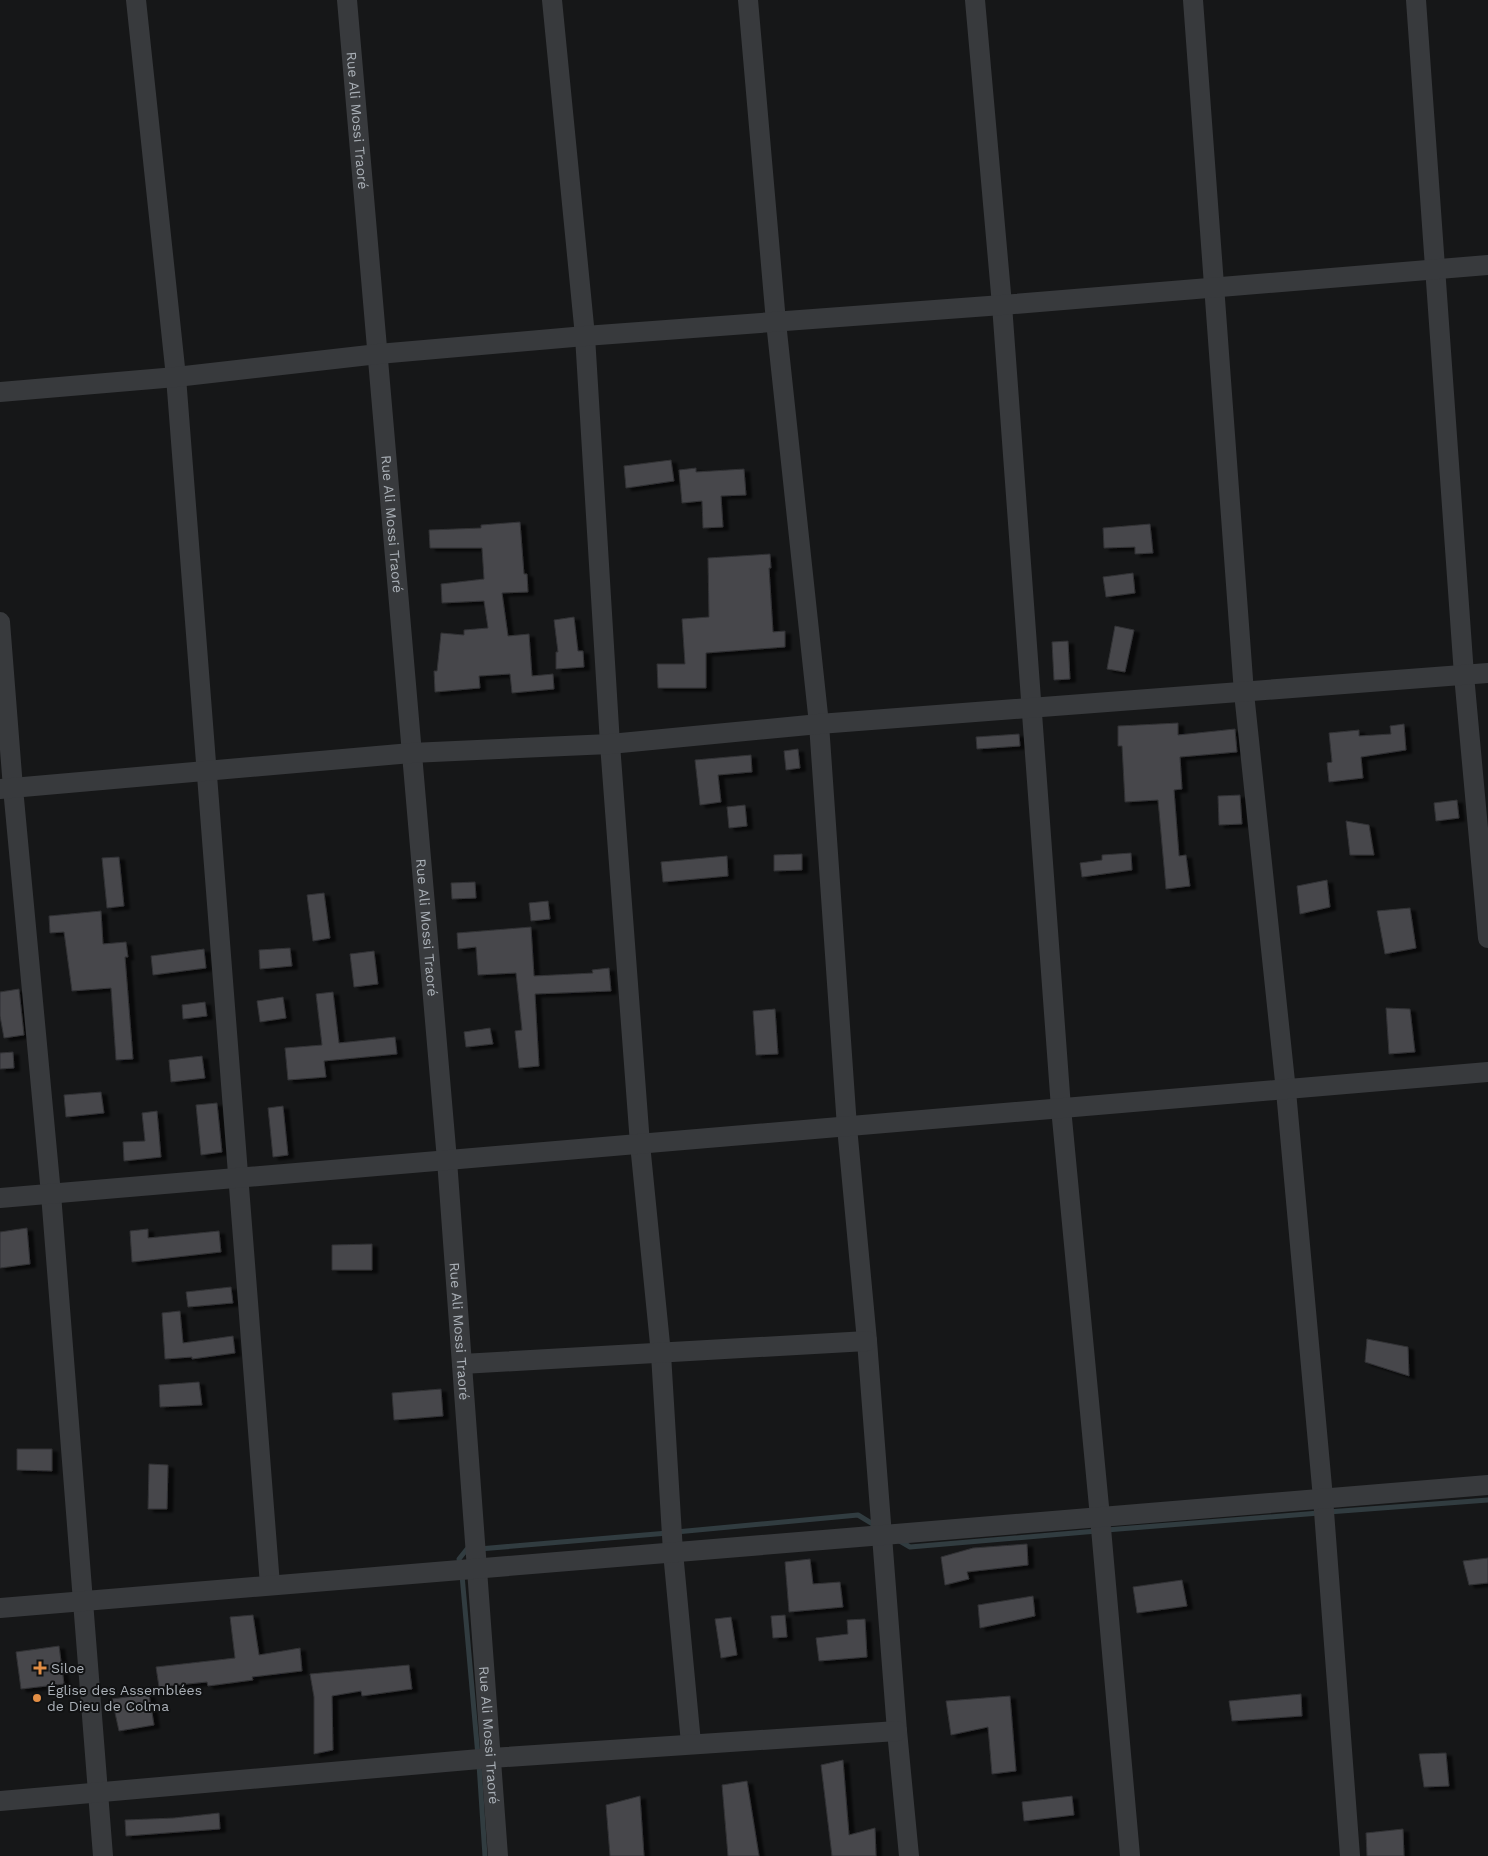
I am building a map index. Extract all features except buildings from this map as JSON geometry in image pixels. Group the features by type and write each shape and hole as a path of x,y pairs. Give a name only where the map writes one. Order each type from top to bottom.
{"street":[{"path":"136,0 176,377 205,772 239,1178 270,1585"},
{"name":"Rue Ali Mossi Traoré","path":"347,0 447,1160 498,1856"},
{"path":"552,0 585,336 610,744 640,1144 661,1354 673,1552 691,1743"},
{"path":"748,0 776,322 819,724 847,1127 867,1341 896,1732 909,1856"},
{"path":"974,0 1002,305 1030,709 1061,1108 1130,1856"},
{"path":"1193,0 1244,693 1286,1091 1323,1498 1350,1856"},
{"path":"1416,0 1464,675 1488,938"},
{"path":"0,392 176,377 378,354 585,336 1002,305 1488,265"},
{"path":"0,622 6,789 50,1194 104,1856"},
{"path":"6,789 411,753 610,744 819,724 1488,673"},
{"path":"0,1198 1061,1108 1286,1091 1488,1072"},
{"path":"462,1364 867,1341"},
{"path":"0,1608 1488,1485"},
{"path":"0,1802 491,1758 691,1743 896,1732"}],"waterway":[{"path":"1328,1512 1488,1500"},
{"path":"1106,1530 1319,1513"},
{"path":"676,1532 858,1515 876,1526"},
{"path":"898,1540 910,1547 1097,1531"},
{"path":"479,1549 668,1533"},
{"path":"461,1567 459,1559 467,1549 471,1549"},
{"path":"462,1575 478,1756"},
{"path":"479,1764 485,1856"}],"place":[{"name":"Siloe","path":"40,1668"},
{"name":"Église des Assemblées de Dieu de Colma","path":"37,1698"}]}
